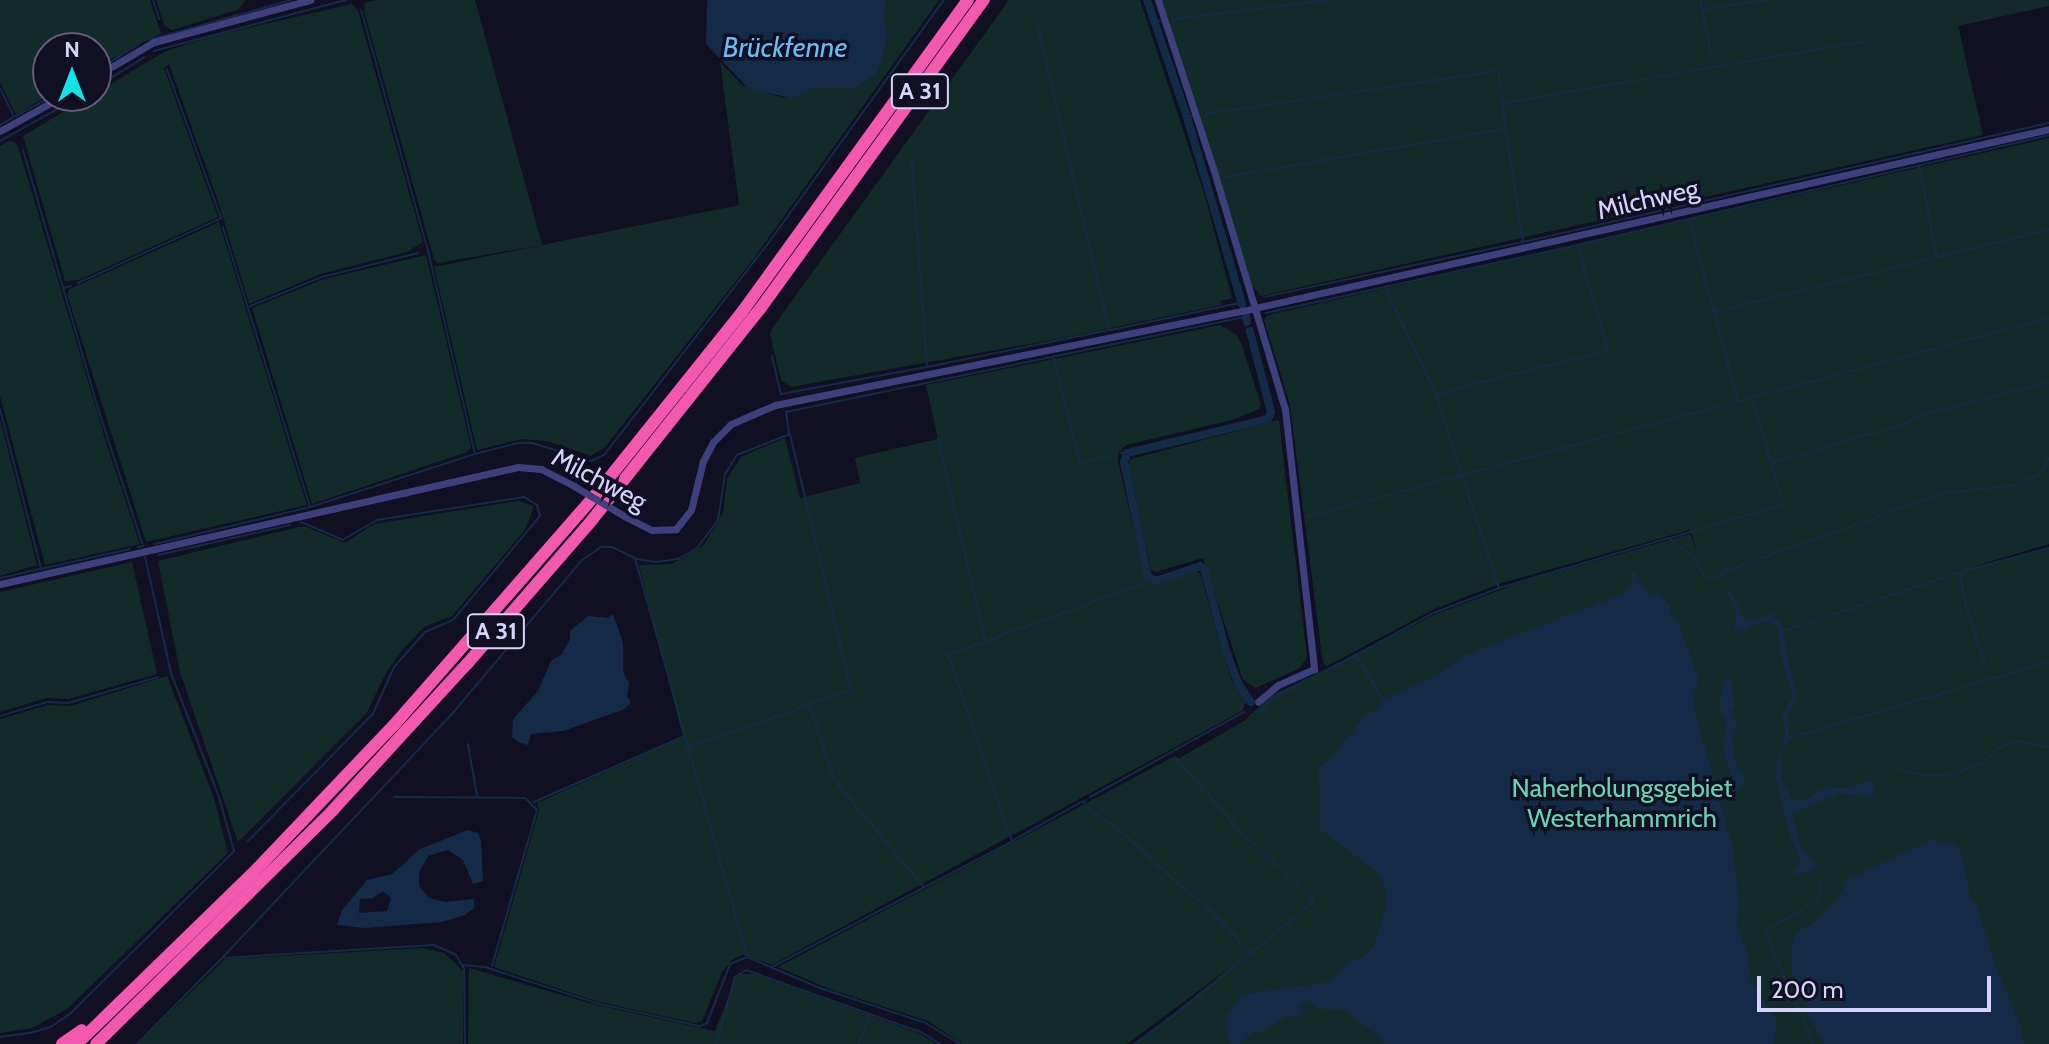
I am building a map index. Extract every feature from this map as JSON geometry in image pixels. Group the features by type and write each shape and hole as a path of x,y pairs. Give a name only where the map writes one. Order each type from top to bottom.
{"highway":[{"name":"A 31","path":"77,1044 258,868 352,770 577,517 742,312 968,0"},
{"name":"A 31","path":"102,1041 333,810 467,664 592,520 770,297 984,0"},
{"path":"62,1044 88,1024 105,1017"}],"street":[{"path":"112,67 154,42 310,0"},
{"path":"1158,0 1285,409 1314,669 1278,685 1258,702"},
{"path":"0,131 34,112"},
{"name":"Milchweg","path":"0,584 518,467 541,469 652,530 676,529 691,510 703,461 713,442 731,424 752,412 1255,308 2049,129"}],"green space":[{"path":"0,0 150,0 161,33 112,59 112,32 32,32 32,105 16,115 0,82"},
{"path":"156,0 245,1 237,10 172,30 164,25"},
{"path":"377,0 475,0 542,245 438,263 434,259 364,11 365,3"},
{"path":"886,0 939,0 752,261 605,447 591,456 547,441 521,439 477,450 434,267 739,205 720,62 742,85 783,98 812,87 857,88 877,73 882,61 888,33 884,19"},
{"path":"1009,0 1140,0 1205,196 1232,298 1220,301 1221,305 1068,337 791,387 781,380 770,334 773,327"},
{"path":"1162,0 2049,0 2049,6 1958,26 1983,135 1261,296 1252,285"},
{"path":"352,4 358,11 423,242 407,252 321,274 249,304 218,201 169,64 164,68 218,217 79,280 65,281 23,136 63,112 112,112 112,83 166,51 213,36"},
{"name":"Naherholungsgebiet Westerhammrich","path":"2049,138 2049,544 1969,568 2049,548 2049,1044 1135,1044 1232,966 1127,1044 962,1044 928,1021 832,990 778,967 1173,757 1178,759 1244,721 1271,696 1436,614 1519,583 1690,534 1697,552 1690,530 1502,583 1434,609 1327,666 1323,664 1290,405 1264,320 1268,315"},
{"path":"9,141 15,142 19,149 107,445 140,544 45,565 0,396 0,146"},
{"path":"219,222 307,505 146,542 67,294 70,289"},
{"path":"426,255 471,446 467,452 312,504 252,308 324,279"},
{"path":"1220,325 1236,334 1241,343 1261,405 1259,409 1232,420 1126,445 1119,452 1118,461 1145,578 1156,584 1194,570 1200,573 1232,680 1246,702 1242,711 772,965 743,955 733,959 722,972 702,1021 695,1023 595,1001 494,967 539,810 537,803 683,737 639,565 672,564 704,545 723,513 727,479 741,457 785,438 800,498 860,483 855,458 938,439 926,385"},
{"path":"0,418 37,565 0,576"},
{"path":"1279,420 1307,657 1300,668 1256,688 1243,680 1203,558 1155,572 1151,569 1128,465 1131,459"},
{"path":"518,501 534,506 525,530 452,616 424,627 402,650 386,673 366,714 238,842 180,672 158,561 299,527 307,527 345,543 374,524"},
{"path":"132,562 157,674 68,699 47,698 0,712 0,592"},
{"path":"167,676 214,798 228,853 67,1009 32,1028 0,1033 0,719 48,705 70,706"},
{"path":"423,948 444,953 463,971 463,1044 138,1044 225,959"},
{"path":"469,968 593,1004 715,1031 736,978 740,974 755,974 921,1034 936,1044 468,1044"}],"water":[{"name":"Brückfenne","path":"707,0 886,0 884,19 888,33 882,61 877,73 857,88 812,88 791,98 749,89 706,44"},
{"path":"1633,570 1650,596 1654,592 1662,596 1671,607 1671,615 1679,624 1698,678 1693,704 1734,853 1739,907 1736,922 1747,951 1750,978 1777,1022 1774,1044 1384,1044 1379,1036 1343,1010 1320,1009 1306,999 1300,1005 1305,1015 1284,1017 1261,1032 1253,1032 1239,1044 1230,1044 1223,1022 1241,995 1330,982 1348,962 1364,957 1374,946 1387,903 1385,886 1376,871 1320,829 1319,767 1333,757 1365,715 1377,710 1383,700 1443,672 1461,657 1622,594 1631,587"},
{"path":"1730,589 1745,622 1772,614 1781,624 1797,698 1787,716 1789,739 1785,747 1781,746 1785,735 1782,715 1793,697 1781,657 1778,626 1764,621 1735,633 1736,613 1727,591"},
{"path":"613,614 623,643 623,672 629,683 627,697 631,702 625,709 563,731 531,734 528,745 518,742 512,737 513,719 538,691 551,661 562,654 570,639 570,631 588,616 608,618"},
{"path":"1727,677 1731,680 1735,708 1730,712 1737,727 1732,741 1736,766 1746,779 1736,791 1723,750 1726,720 1719,710 1723,683"},
{"path":"1781,756 1781,779 1793,801 1805,800 1825,788 1850,788 1870,780 1874,784 1873,797 1840,794 1792,813 1801,849 1816,864 1814,870 1799,874 1794,874 1793,870 1802,864 1790,835 1776,779 1775,762"},
{"path":"468,830 478,833 483,881 473,884 463,860 448,850 428,856 419,873 419,886 429,898 445,902 474,899 474,908 465,915 442,922 365,928 337,925 342,910 367,880 392,874 420,849","holes":["383,891 391,898 387,911 359,913 360,899 373,898"]},
{"path":"1932,840 1949,842 1958,848 1970,898 1978,909 1995,964 2022,1030 2024,1044 1824,1044 1808,1015 1805,999 1792,972 1792,943 1797,932 1815,922 1837,901 1847,879"}],"waterway":[{"path":"153,0 159,19"},
{"path":"149,40 291,0"},
{"path":"154,51 346,0"},
{"path":"475,454 518,443 532,443 591,461 604,455 767,245 944,0"},
{"path":"1147,0 1187,117 1242,304"},
{"path":"1173,19 1329,0"},
{"path":"1700,0 1711,53"},
{"path":"1702,9 1769,0"},
{"path":"310,507 475,454 428,251 361,10"},
{"path":"1154,22 1160,21"},
{"path":"927,367 1109,330 1037,22"},
{"path":"1504,103 1867,41"},
{"path":"112,61 139,44"},
{"path":"112,77 145,57"},
{"path":"78,283 221,218 167,70"},
{"path":"1206,114 1498,71 1501,90"},
{"path":"0,88 14,117"},
{"path":"1264,297 1523,242 1501,96"},
{"path":"0,125 32,107"},
{"path":"0,141 52,112"},
{"path":"1187,117 1192,116"},
{"path":"1523,242 2049,123"},
{"path":"1226,177 1505,129"},
{"path":"1266,313 1577,245 2049,135"},
{"path":"23,150 101,418 143,546 138,547"},
{"path":"772,356 781,394 927,367 912,162"},
{"path":"1919,166 1937,257"},
{"path":"1689,219 1738,402"},
{"path":"155,544 310,507 223,227"},
{"path":"1714,312 2049,230"},
{"path":"1436,394 1608,350 1578,247"},
{"path":"248,307 322,277 418,253"},
{"path":"63,288 71,286"},
{"path":"1386,289 1436,394 1462,477"},
{"path":"1111,330 1244,302"},
{"path":"1246,316 1247,322"},
{"path":"789,433 786,412 1249,316"},
{"path":"1306,517 2049,318"},
{"path":"1250,331 1271,412 1268,419 1127,453 1124,462 1148,577 1156,581 1200,566 1204,569 1227,654 1238,683 1251,702"},
{"path":"1053,356 1080,463 1107,457"},
{"path":"1781,499 1772,463 1910,422 1914,417 2049,382"},
{"path":"1752,400 1771,462"},
{"path":"0,409 41,569"},
{"path":"637,559 656,562 678,559 697,548 718,520 725,474 737,455 790,434 851,690 687,748"},
{"path":"938,439 985,640"},
{"path":"1121,453 1127,453"},
{"path":"1722,572 1945,493 2017,485 2041,473 2049,458"},
{"path":"1464,483 1499,588"},
{"path":"248,841 373,714 394,667 425,632 453,620 540,516 537,505 524,497 377,520 343,540 301,522"},
{"path":"1670,538 1782,505"},
{"path":"158,555 290,525"},
{"path":"1323,673 1431,614 1499,588 1669,538 1693,557 1705,578 1724,575"},
{"path":"222,958 451,715 582,560 601,547 612,547 635,558 747,957"},
{"path":"1783,631 1960,572 2049,548"},
{"path":"0,578 130,549"},
{"path":"0,1037 52,1026 71,1013 234,851 219,797 171,673 145,557"},
{"path":"1960,572 1965,603 1986,666"},
{"path":"1083,801 1012,841 948,655 1142,584 1148,577"},
{"path":"1355,654 1383,700"},
{"path":"1789,738 2049,662"},
{"path":"0,716 47,702 68,703 158,677"},
{"path":"1261,710 1274,697 1309,679"},
{"path":"810,706 835,781 924,887"},
{"path":"1259,708 1265,716"},
{"path":"1090,797 1244,712"},
{"path":"534,802 682,737"},
{"path":"1897,769 1923,775 1951,775 1983,763 1997,749 2015,741 2049,747"},
{"path":"468,744 477,796"},
{"path":"1134,1044 1185,1007 1312,903 1313,899 1240,831 1175,757"},
{"path":"394,797 525,798 537,810 492,966"},
{"path":"1087,807 1122,832 1206,905 1251,953"},
{"path":"772,967 1011,842"},
{"path":"1813,1044 1765,931 1817,901 1822,889 1819,880"},
{"path":"137,1044 222,958 434,945 456,955 464,969 465,1044"},
{"path":"462,965 485,967 596,1003 700,1026 707,1023 730,964 747,957 820,988 926,1023 959,1044"},
{"path":"716,1044 735,977 746,970 923,1033 940,1044"},
{"path":"859,1044 869,1015"}]}
